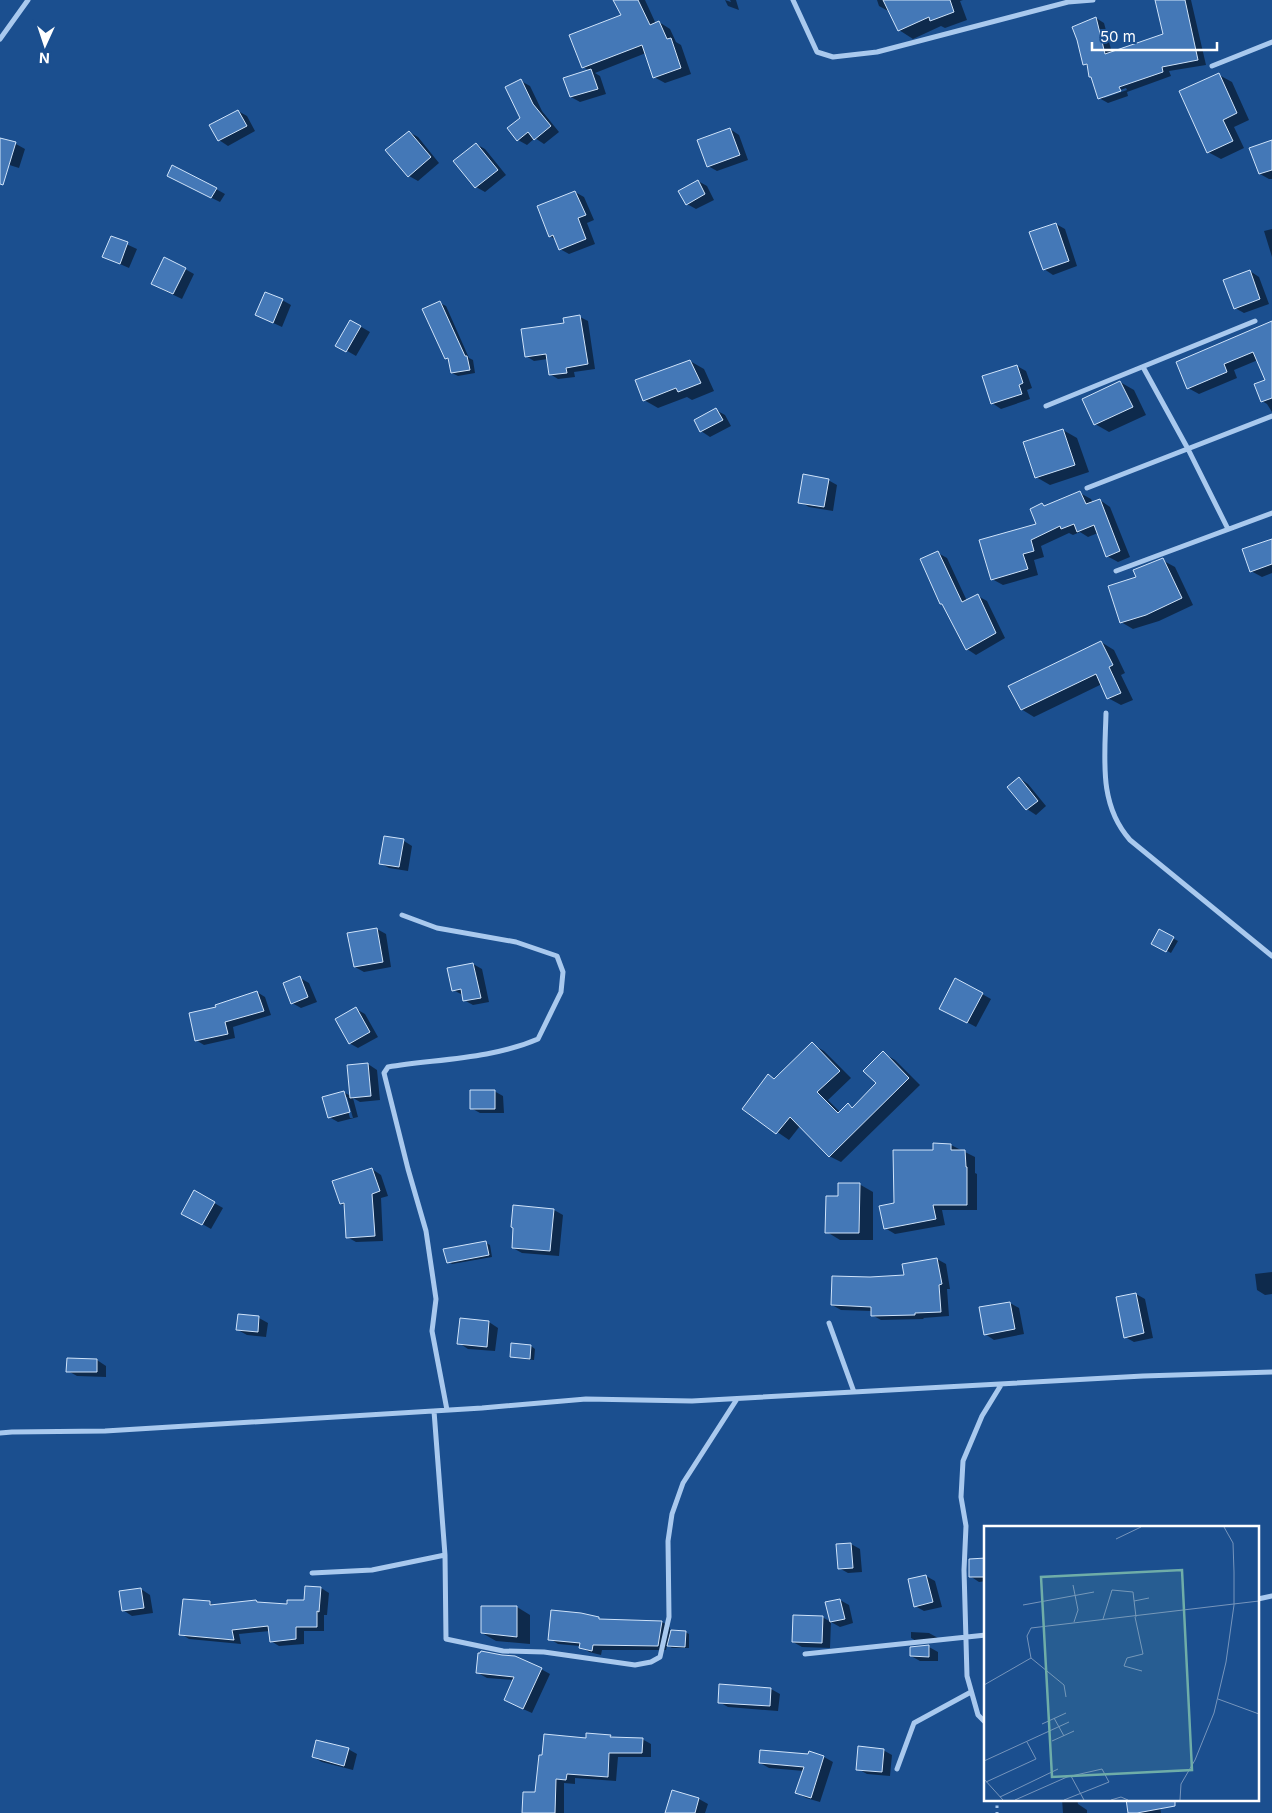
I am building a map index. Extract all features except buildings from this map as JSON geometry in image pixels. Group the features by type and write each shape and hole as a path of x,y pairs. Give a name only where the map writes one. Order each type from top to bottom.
{"street":[{"path":"0,39 28,0"},
{"path":"793,0 817,52 833,57 877,52 1068,2 1093,0"},
{"path":"1212,66 1272,42"},
{"path":"1046,406 1255,321"},
{"path":"1143,367 1188,449 1228,529"},
{"path":"1087,488 1272,416"},
{"path":"1116,570 1272,512"},
{"path":"1106,713 1104,774 1111,809 1121,830 1130,840 1272,956"},
{"path":"402,915 437,928 516,942 557,956 563,972 561,992 538,1039 521,1046 502,1050 388,1067 384,1073 426,1231 436,1298 432,1332 447,1410"},
{"path":"829,1323 854,1392"},
{"path":"0,1433 105,1431 434,1411 586,1399 692,1401 1143,1376 1272,1372"},
{"path":"984,1721 978,1715 967,1676 964,1570 966,1526 961,1498 963,1462 982,1416 1001,1385"},
{"path":"434,1411 445,1555 446,1639 504,1651 544,1652 635,1665 651,1662 660,1657 669,1617 668,1541 672,1514 683,1483 737,1399"},
{"path":"312,1573 372,1570 445,1555"},
{"path":"805,1654 984,1635"},
{"path":"897,1769 914,1723 971,1692"}],"path":[{"path":"997,1800 997,1813"}]}
